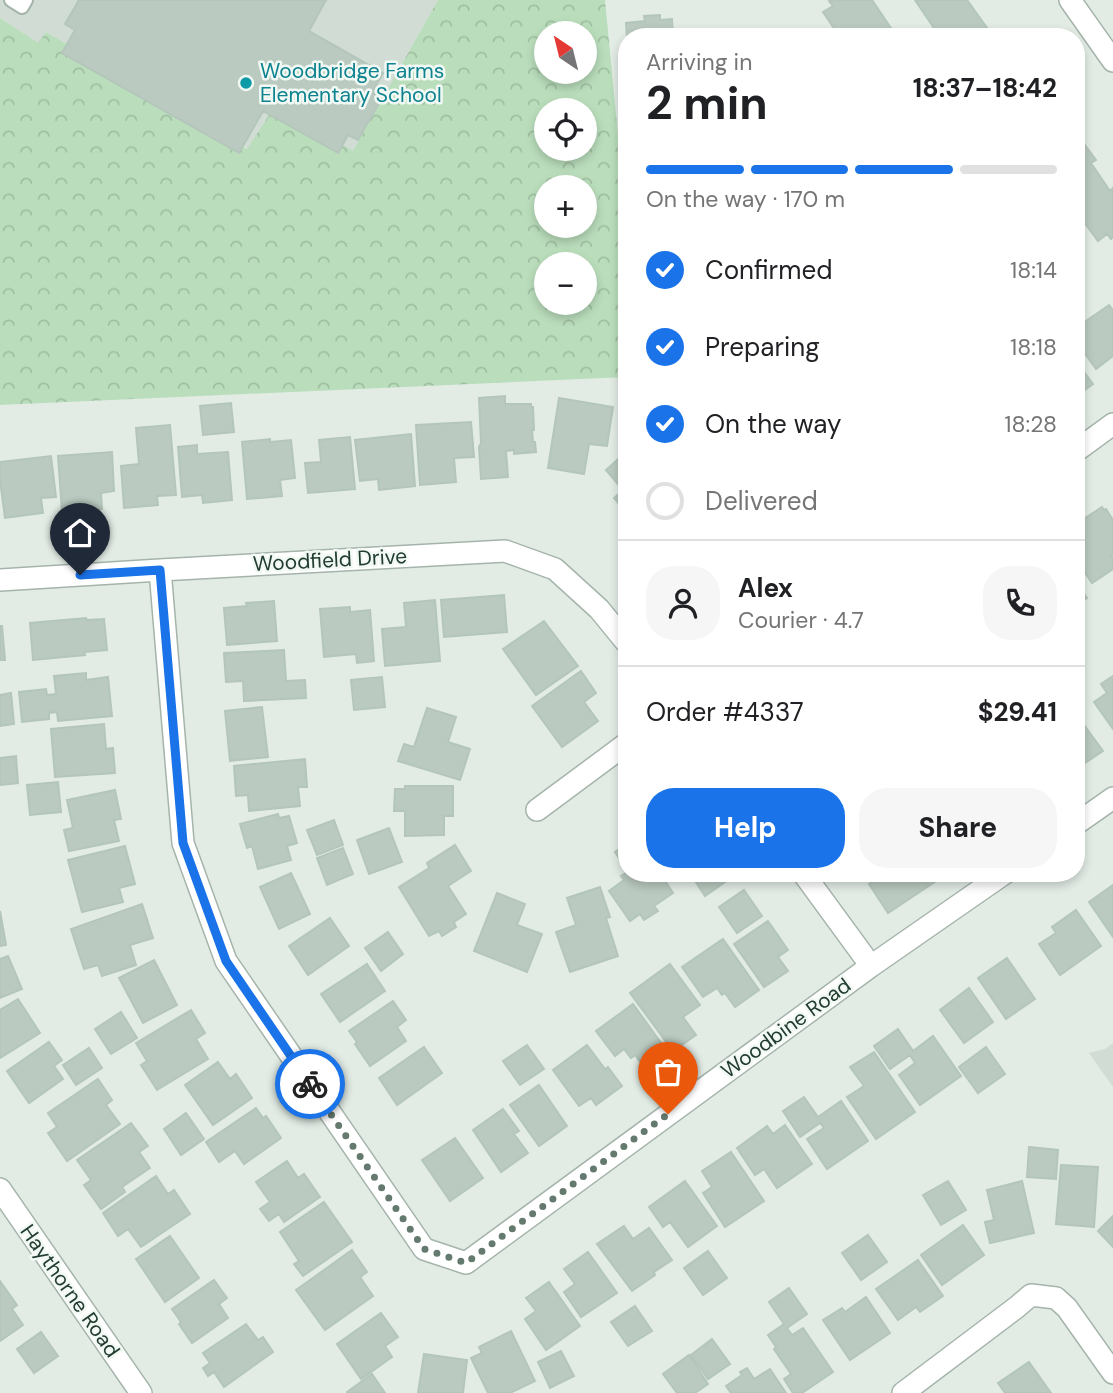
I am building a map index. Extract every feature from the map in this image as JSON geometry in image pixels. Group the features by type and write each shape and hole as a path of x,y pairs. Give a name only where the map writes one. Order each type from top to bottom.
{"street":[{"path":"1070,0 1113,61"},
{"path":"1085,444 1113,424"},
{"name":"Woodfield Drive","path":"0,580 505,551 555,569 599,609 618,632"},
{"name":"Woodbine Road","path":"160,570 183,843 226,961 424,1249 466,1263 871,966 992,882"},
{"path":"537,810 618,750"},
{"path":"1085,818 1113,798"},
{"path":"810,882 871,966"},
{"name":"Haythorne Road","path":"2,1197 141,1393"},
{"path":"903,1393 1031,1295 1056,1298 1068,1308 1113,1373"}],"lane":[{"path":"11,0 22,7 26,0"}],"shaded area":[{"name":"Woodbridge Farms Elementary School","path":"0,0 438,0 353,152 275,106 248,149 46,32 38,44 0,18"},
{"path":"1113,1043 1113,1087 1089,1053 1105,1049"}],"green space":[{"path":"438,0 605,0 618,136 618,377 0,405 0,18 38,43 46,32 247,149 275,106 353,151"}],"building":[{"name":"Woodbridge Farms Elementary School","path":"79,0 326,0 309,31 383,73 372,93 382,98 358,140 348,135 338,153 263,111 239,153 62,53 75,30 65,24"},
{"path":"872,0 891,28 834,28 823,12 833,6 829,1"},
{"path":"915,0 967,0 987,28 934,28"},
{"path":"660,15 660,20 672,19 672,28 626,28 626,23 645,21 644,16"},
{"path":"1085,145 1096,160 1091,163 1110,191 1113,188 1113,237 1111,239 1107,234 1098,241 1085,223"},
{"path":"1109,305 1113,310 1113,356 1096,369 1085,354 1085,322"},
{"path":"1085,373 1093,384 1085,390"},
{"path":"505,396 505,404 531,404 533,407 532,430 536,452 514,454 514,450 506,451 508,477 481,479 479,398"},
{"path":"559,398 613,407 607,446 589,444 584,474 548,468"},
{"path":"231,403 234,432 203,435 200,406"},
{"path":"471,422 474,457 454,458 456,482 420,485 416,425"},
{"path":"170,425 176,495 157,496 158,505 124,508 121,466 139,464 136,428"},
{"path":"411,434 415,486 379,490 378,479 360,481 355,440"},
{"path":"350,437 355,489 308,493 305,463 321,462 319,440"},
{"path":"270,439 270,442 291,440 295,478 280,480 282,496 247,499 242,442"},
{"path":"197,445 197,454 228,452 232,500 203,503 202,495 182,497 178,447"},
{"path":"112,452 114,491 101,493 102,509 62,512 58,456"},
{"path":"51,456 56,497 41,498 43,513 5,518 0,462"},
{"path":"618,459 618,484 606,470"},
{"path":"1102,507 1113,520 1113,569 1092,583 1085,572 1085,518"},
{"path":"504,595 507,632 444,637 441,600"},
{"path":"435,600 440,661 385,666 382,629 406,627 404,603"},
{"path":"274,601 277,641 227,645 224,608"},
{"path":"350,607 350,612 370,610 374,661 357,663 356,654 324,657 320,609"},
{"path":"104,619 107,650 33,660 30,623"},
{"path":"544,621 578,666 536,695 503,649"},
{"path":"2,626 5,660 0,660"},
{"path":"284,650 286,681 305,680 306,698 244,701 243,681 226,682 224,653"},
{"path":"581,671 596,693 584,702 598,721 562,747 532,706"},
{"path":"86,673 86,680 108,677 112,716 58,721 57,712 49,713 49,719 22,722 19,692 46,689 47,695 56,694 54,676"},
{"path":"1113,676 1113,729 1094,702 1107,693 1101,684"},
{"path":"382,677 385,707 354,710 351,680"},
{"path":"11,693 14,724 0,726 0,695"},
{"path":"262,707 268,757 230,761 225,711"},
{"path":"427,708 456,717 448,742 470,749 460,780 398,761 404,744 414,747"},
{"path":"104,724 106,749 113,748 115,773 55,777 51,729"},
{"path":"1085,726 1103,751 1085,763"},
{"path":"16,756 18,783 0,785 0,758"},
{"path":"305,759 307,787 298,787 300,806 249,811 248,795 236,796 234,766"},
{"path":"58,782 61,812 30,815 27,785"},
{"path":"405,786 453,786 453,816 444,816 444,835 405,836 405,811 394,811 395,789 405,789"},
{"path":"115,790 121,819 114,820 119,841 69,851 64,830 73,828 67,800"},
{"path":"278,814 279,818 289,816 297,843 287,846 291,860 258,869 252,846 247,848 240,824"},
{"path":"334,820 343,845 317,855 307,830"},
{"path":"389,828 402,862 369,874 357,840"},
{"path":"455,845 471,871 448,886 466,914 454,922 456,927 442,936 439,931 429,936 399,887 429,868 427,863"},
{"path":"125,846 135,884 119,888 123,902 82,912 68,860"},
{"path":"343,848 353,874 327,885 317,858"},
{"path":"291,873 310,914 279,929 260,887"},
{"path":"621,882 666,882 673,893 654,906 658,911 644,920 640,914 630,921 609,891"},
{"path":"696,882 725,882 705,896"},
{"path":"872,882 934,882 888,913 869,884"},
{"path":"1113,885 1113,937 1089,902"},
{"path":"600,887 610,917 606,918 618,956 570,972 556,932 576,925 567,898"},
{"path":"744,890 762,916 737,933 719,907"},
{"path":"497,893 525,904 517,925 542,934 527,972 474,951"},
{"path":"142,904 153,938 130,945 136,965 102,976 98,965 84,969 71,929"},
{"path":"1076,910 1101,946 1060,975 1039,944 1056,933 1052,927"},
{"path":"0,911 6,945 0,946"},
{"path":"330,918 349,946 308,975 289,946"},
{"path":"768,921 788,950 778,957 788,971 764,987 734,944"},
{"path":"388,932 403,954 381,971 365,948"},
{"path":"723,939 759,990 735,1007 725,993 722,995 717,988 703,997 682,967"},
{"path":"8,956 22,989 0,998 0,959"},
{"path":"1007,958 1035,999 1006,1019 978,978"},
{"path":"154,960 177,1005 143,1023 119,978"},
{"path":"367,964 385,991 340,1022 321,994"},
{"path":"670,964 700,1005 683,1017 696,1035 673,1051 630,993"},
{"path":"969,988 993,1022 964,1043 940,1010"},
{"path":"18,999 40,1033 0,1058 0,1010"},
{"path":"393,1001 406,1020 397,1027 406,1041 370,1066 349,1031"},
{"path":"633,1004 669,1054 646,1070 635,1055 631,1058 624,1049 615,1056 596,1031"},
{"path":"191,1010 205,1033 196,1039 208,1059 157,1090 141,1065 147,1061 136,1043"},
{"path":"121,1012 137,1038 111,1054 95,1029"},
{"path":"898,1029 913,1051 933,1036 961,1076 920,1105 899,1075 915,1063 910,1055 890,1069 874,1046"},
{"path":"49,1042 62,1060 54,1066 63,1079 29,1103 7,1071"},
{"path":"527,1045 544,1069 520,1085 503,1061"},
{"path":"587,1045 622,1086 596,1105 591,1098 579,1106 553,1070"},
{"path":"424,1047 442,1073 397,1105 379,1078"},
{"path":"986,1047 1005,1074 978,1093 959,1067"},
{"path":"89,1048 102,1068 76,1085 63,1065"},
{"path":"874,1052 915,1112 876,1139 847,1097 864,1086 850,1067"},
{"path":"218,1062 230,1079 236,1074 252,1098 213,1125 185,1085"},
{"path":"98,1079 112,1100 106,1105 120,1124 67,1161 48,1133 57,1127 48,1113"},
{"path":"539,1085 567,1126 539,1146 510,1105"},
{"path":"804,1097 818,1117 841,1101 868,1141 827,1169 807,1139 824,1128 820,1123 800,1137 783,1111"},
{"path":"256,1108 263,1118 266,1116 281,1138 244,1164 235,1151 219,1162 206,1142"},
{"path":"503,1109 519,1131 514,1134 528,1153 501,1172 473,1130"},
{"path":"186,1113 204,1139 181,1155 164,1129"},
{"path":"131,1123 148,1146 139,1152 150,1168 122,1187 125,1192 101,1209 84,1185 91,1180 77,1160"},
{"path":"785,1125 812,1164 777,1188 764,1169 755,1175 737,1148 767,1126 773,1134"},
{"path":"455,1138 483,1178 450,1201 422,1160"},
{"path":"1029,1147 1058,1150 1056,1179 1027,1177"},
{"path":"731,1152 764,1201 725,1227 703,1193 712,1187 702,1171"},
{"path":"287,1161 298,1178 304,1174 320,1197 284,1222 279,1214 269,1221 260,1209 270,1202 256,1182"},
{"path":"1061,1165 1098,1167 1094,1227 1056,1224"},
{"path":"156,1176 168,1194 174,1190 190,1214 141,1247 128,1229 118,1236 103,1213"},
{"path":"685,1181 717,1226 688,1247 670,1222 663,1227 649,1207"},
{"path":"948,1181 966,1210 941,1225 923,1195"},
{"path":"1022,1181 1034,1233 990,1243 985,1222 994,1220 987,1190"},
{"path":"324,1202 352,1242 303,1276 294,1264 299,1261 280,1232"},
{"path":"1113,1216 1113,1247 1098,1231"},
{"path":"963,1225 984,1255 942,1285 921,1255"},
{"path":"624,1226 633,1239 649,1228 672,1260 632,1291 597,1244"},
{"path":"868,1235 887,1262 861,1280 842,1253"},
{"path":"170,1236 199,1278 165,1302 136,1259"},
{"path":"352,1250 367,1272 360,1277 373,1296 325,1330 296,1290"},
{"path":"708,1251 727,1278 703,1295 684,1268"},
{"path":"588,1252 617,1293 581,1317 564,1292 575,1284 564,1269"},
{"path":"918,1260 943,1296 920,1312 916,1307 898,1320 876,1289"},
{"path":"214,1280 227,1298 219,1304 228,1318 192,1343 172,1309"},
{"path":"0,1281 17,1305 12,1309 23,1325 0,1341"},
{"path":"549,1282 580,1326 546,1350 525,1319 536,1311 526,1298"},
{"path":"789,1288 807,1314 787,1328 792,1335 803,1328 833,1372 802,1393 793,1393 784,1379 791,1374 768,1335 784,1324 769,1302"},
{"path":"866,1297 890,1333 850,1360 823,1320 842,1308 845,1312"},
{"path":"635,1306 652,1331 628,1346 611,1322"},
{"path":"381,1313 398,1337 385,1346 392,1357 361,1379 337,1344"},
{"path":"246,1324 258,1340 263,1337 273,1352 224,1387 214,1372 208,1376 203,1368 210,1363 203,1353"},
{"path":"511,1331 535,1381 510,1393 488,1393 471,1358 482,1353 479,1347"},
{"path":"41,1332 58,1356 34,1373 17,1349"},
{"path":"712,1339 730,1364 708,1379 691,1355"},
{"path":"561,1351 574,1376 550,1388 538,1362"},
{"path":"424,1354 467,1360 463,1393 418,1393"},
{"path":"689,1355 708,1384 695,1393 677,1393 663,1374"},
{"path":"1029,1362 1051,1393 1005,1393 998,1383"},
{"path":"747,1368 754,1379 770,1369 786,1393 731,1393 726,1386"},
{"path":"372,1374 385,1393 347,1392"}],"way so far":[{"path":"310,1084 424,1249 466,1263 668,1114"}],"place":[{"name":"Woodbridge Farms Elementary School","path":"246,83"}],"route":[{"path":"80,575 160,570 183,843 226,961 310,1084"}]}
